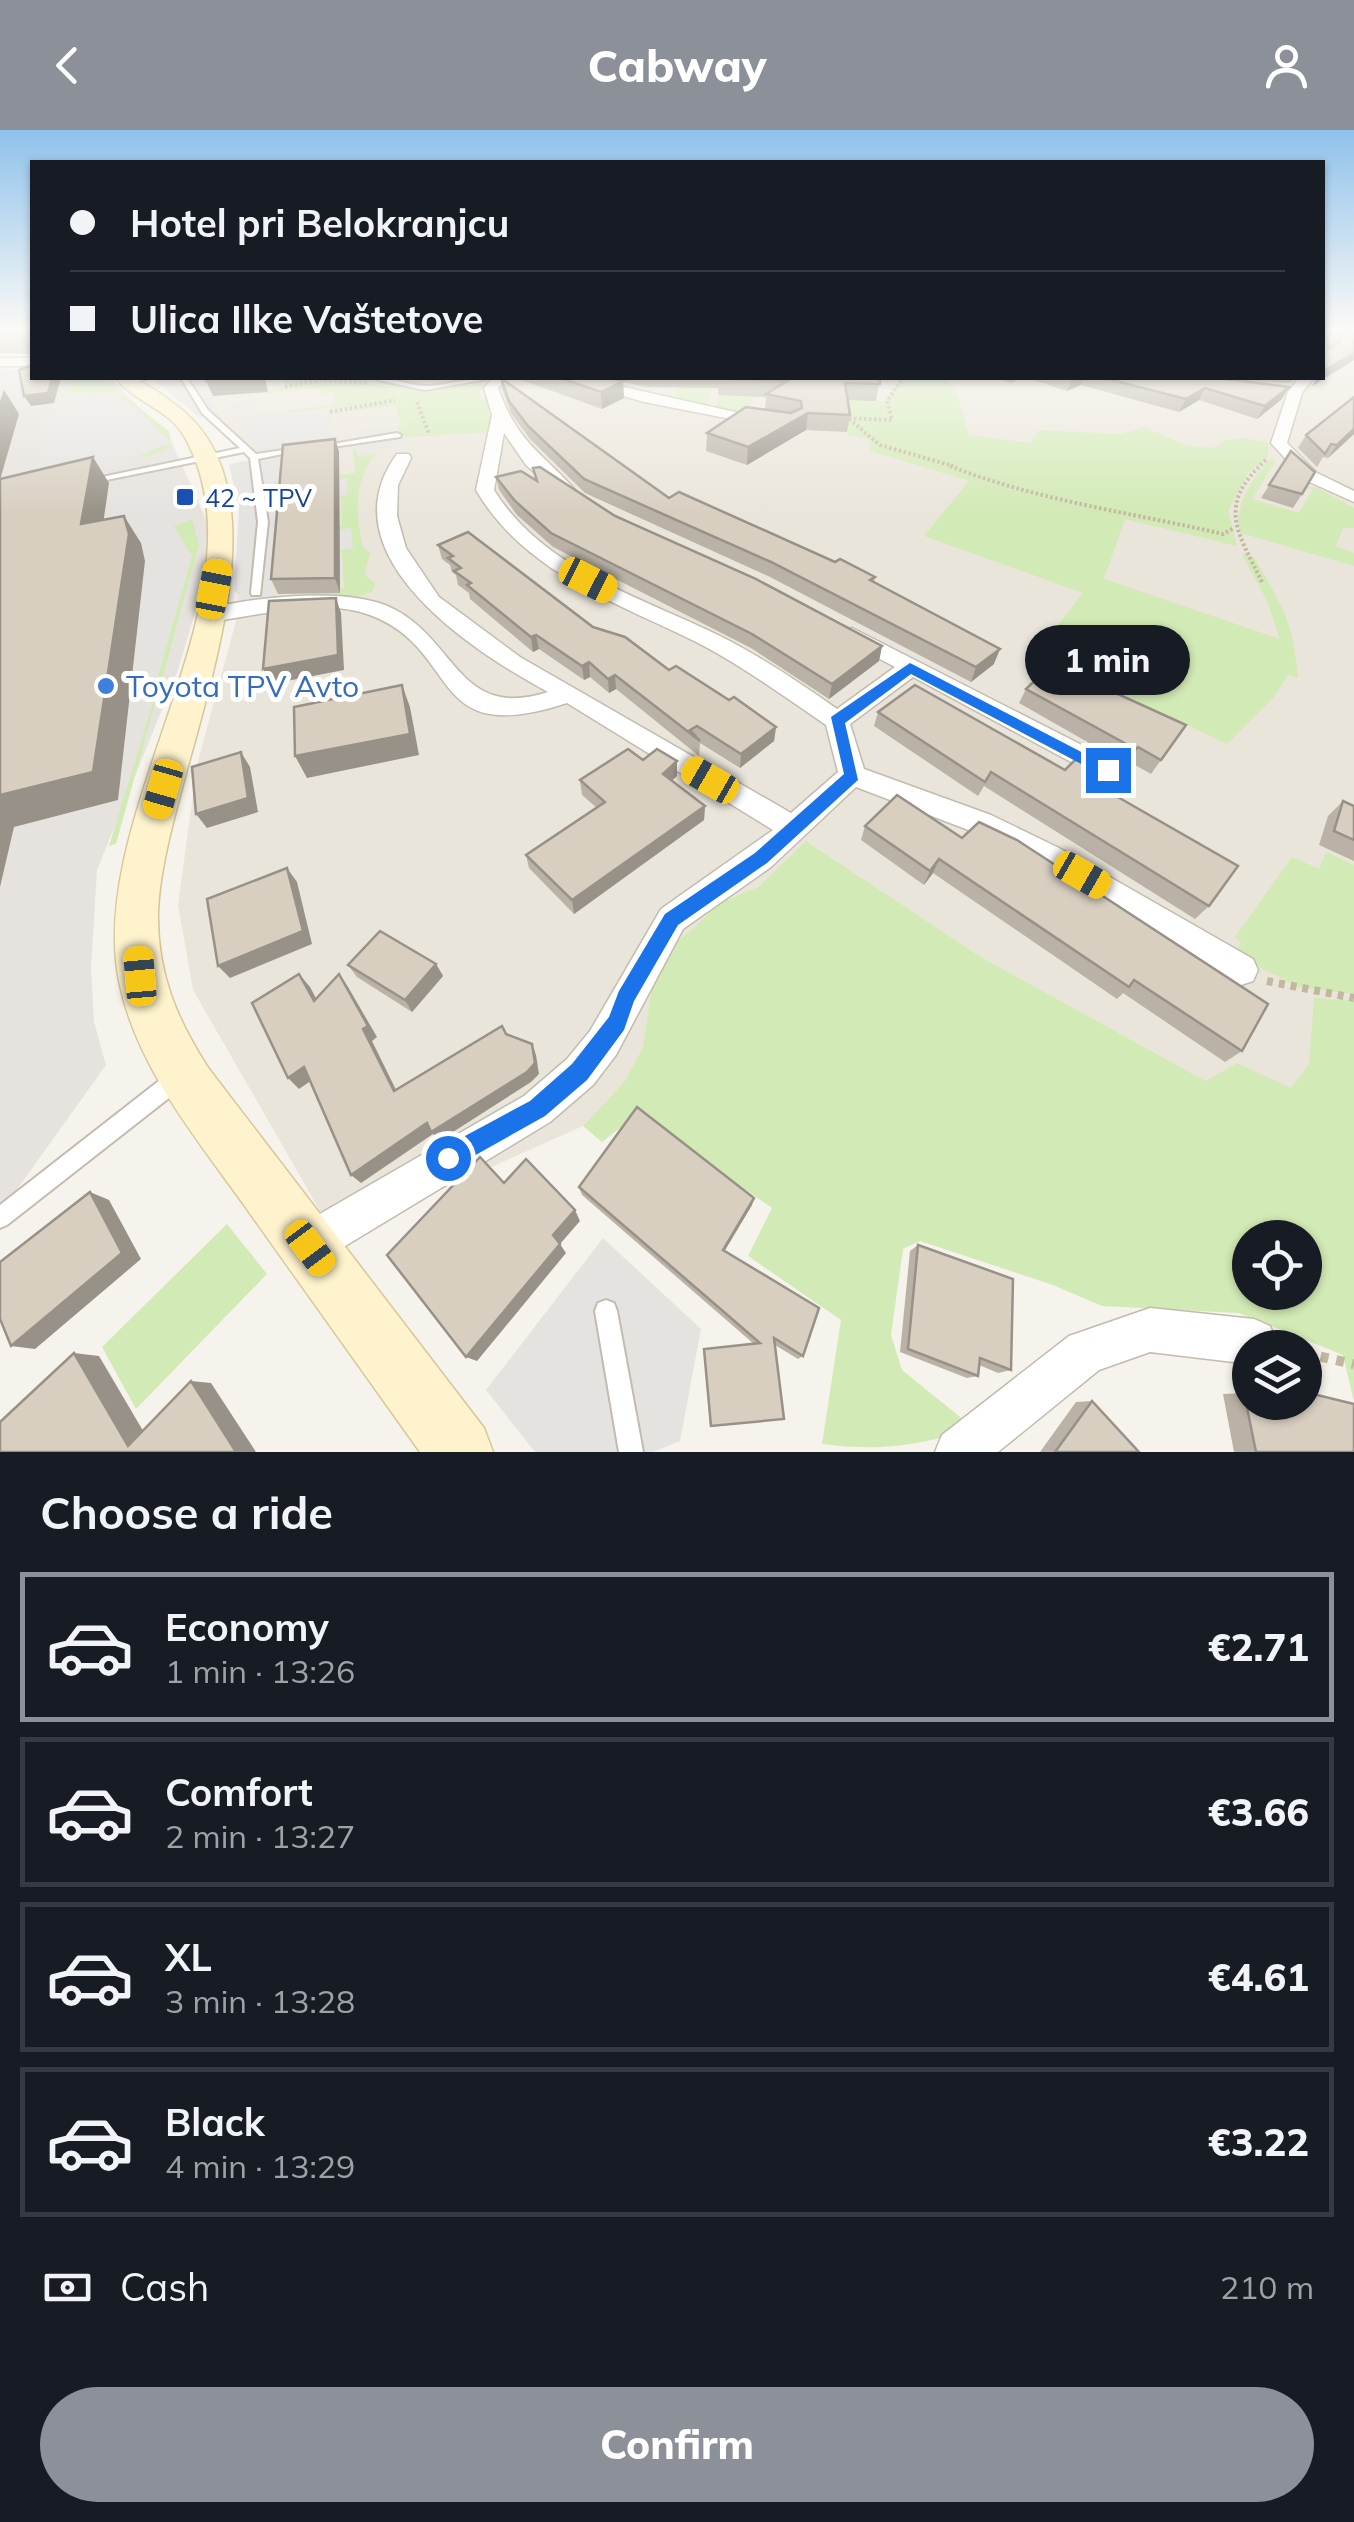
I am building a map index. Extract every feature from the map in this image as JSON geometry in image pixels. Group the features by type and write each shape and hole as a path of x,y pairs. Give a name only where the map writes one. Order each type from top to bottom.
{"main road":[{"path":"148,392 193,432 234,454 209,615 141,869 137,904 140,976 150,1011 205,1111 460,1452"}],"street":[{"path":"492,392 500,415 532,461 592,507"},
{"path":"626,392 710,412 790,422"},
{"path":"1286,392 1279,443 1287,457 1308,475 1352,497"},
{"path":"500,415 486,490 504,523 588,580 712,641 837,721 852,776"},
{"path":"403,458 392,472 386,500 392,543 404,568 428,598 483,644 792,828"},
{"path":"209,615 366,605 394,618 474,700 488,708 522,708 570,694"},
{"path":"824,620 1108,770"},
{"path":"837,721 910,668"},
{"path":"307,1245 552,1096 580,1072 610,1032 672,920 761,858 852,776"},
{"path":"852,776 981,824 1048,856 1241,970"},
{"path":"959,1452 1085,1352 1150,1330 1232,1339"}],"lane":[{"path":"193,392 234,454 263,522 256,593"},
{"path":"79,482 234,454 398,435"},
{"path":"0,1218 185,1074"},
{"path":"606,1310 631,1452"}],"path":[{"path":"790,422 794,417 892,420 887,401 893,392"},
{"path":"330,412 401,398"},
{"path":"848,418 880,445 973,471"},
{"path":"1262,582 1234,528 1234,506 1254,471 1270,458 1287,457"},
{"path":"950,466 1008,489 1046,492 1214,532 1234,528"},
{"path":"1278,986 1354,998"},
{"path":"1322,1357 1354,1364"}],"shaded area":[{"path":"0,392 124,392 172,443 216,542 178,670 97,870 91,967 94,1022 106,1065 0,1213"},
{"path":"168,392 213,392 215,405 209,415 200,418"},
{"path":"189,392 1354,392 1354,1125 1206,1081 981,957 809,843 758,887 722,902 651,992 643,1047 624,1082 583,1126 335,1237 193,990 178,905 197,765 236,621 248,458 202,413"},
{"path":"114,393 172,443 122,460 121,467 33,484 46,410"},
{"path":"257,397 259,415 330,411 331,447 358,442 358,430 393,426 399,444 358,456 356,448 280,459 280,480 273,483 275,488 347,478 347,495 286,503 284,495 276,497 286,538 351,528 353,548 281,559 275,599 244,601 234,590 239,509 229,464 260,458 240,419 225,405"},
{"path":"162,480 192,519 174,526 192,556 137,751 123,756 137,625 113,549 110,494"},
{"path":"603,1238 701,1329 680,1441 653,1452 535,1452 486,1390"}],"green space":[{"path":"42,392 119,392 169,431 172,446 146,458 139,456 169,442 138,409 114,393"},
{"path":"321,392 480,392 480,399 487,399 491,432 397,438 397,427 402,426 395,406 336,413 383,402 258,416 335,404 333,394 321,395"},
{"path":"675,392 710,392 706,406 673,401"},
{"path":"738,392 765,393 764,397 753,397 747,415 716,409 718,395 746,395"},
{"path":"891,392 957,392 969,435 1030,443 1039,430 1122,434 1144,427 1188,446 1215,448 1226,440 1245,438 1268,443 1268,457 1247,474 1228,511 1237,546 1125,519 1104,579 1280,639 1267,601 1241,553 1254,557 1285,615 1298,678 1288,675 1274,697 1227,744 1036,653 1083,593 924,536 969,481 870,451 869,439 848,435 843,396 884,402"},
{"path":"357,449 358,456 376,453 360,486 358,510 363,547 370,552 365,575 375,583 372,592 345,601 275,599 344,588 342,553 280,562 287,538 278,536 342,526 341,498 277,506 276,496 284,495 273,483 355,473 353,450"},
{"path":"1272,459 1276,461 1252,499 1299,513 1312,490 1303,487 1316,487 1354,508 1354,528 1343,528 1336,546 1354,553 1354,566 1241,533 1241,504 1258,472"},
{"path":"192,519 199,545 116,844 109,846 152,706 173,526"},
{"path":"806,841 981,957 1206,1081 1237,1063 1291,1088 1309,1064 1314,998 1354,1001 1354,1402 1343,1355 1322,1347 1322,1330 1281,1330 1239,1313 1102,1306 1053,1285 920,1241 903,1249 891,1335 902,1370 975,1429 900,1446 822,1444 841,1320 748,1256 772,1208 638,1114 602,1142 583,1126 624,1082 643,1047 651,992 666,952 722,902 758,887"},
{"path":"1326,852 1354,865 1354,994 1298,987 1235,954 1241,943 1235,937 1292,857 1319,869"},
{"path":"227,1224 267,1274 136,1409 102,1347"}],"building":[{"path":"23,392 48,392 48,393 24,396"},
{"path":"506,392 520,392 669,498 679,492 835,562 840,559 875,577 870,580 1000,649 976,667 771,562 584,479 528,426"},
{"path":"846,392 850,415 808,413 748,447 707,433 746,407 791,413 802,408 801,401 766,394"},
{"path":"1157,392 1199,392 1186,399"},
{"path":"1217,392 1283,392 1265,406"},
{"path":"1354,397 1354,429 1337,445 1331,444 1325,454 1306,435"},
{"path":"335,439 335,578 271,579 283,445"},
{"path":"1291,451 1315,472 1302,494 1269,485"},
{"path":"93,457 81,524 124,516 129,534 93,772 0,795 0,479"},
{"path":"540,467 615,516 754,578 882,646 832,684 752,634 551,533 515,501 496,477 521,471 537,481 533,468"},
{"path":"468,532 593,627 625,637 669,670 676,666 729,700 734,697 776,727 741,754 697,726 690,730 700,741 615,675 608,679 589,662 582,666 536,635 531,637 467,585 471,583 454,571 461,568 448,558 453,556 438,545"},
{"path":"336,598 338,655 263,669 269,601"},
{"path":"1052,664 1186,725 1161,760 1138,747 1133,752 1128,745 1026,689"},
{"path":"402,685 410,734 295,756 294,707"},
{"path":"915,685 1065,770 1082,753 1106,766 1121,766 1102,788 1238,866 1209,906 991,772 985,782 878,712"},
{"path":"628,749 643,760 657,749 677,761 663,774 705,806 572,900 526,855 605,802 580,780"},
{"path":"241,752 248,798 196,814 192,767"},
{"path":"897,795 962,838 979,822 1017,840 1268,1004 1242,1051 1134,980 1129,987 939,859 930,871 865,826"},
{"path":"1343,801 1354,806 1354,840 1334,831"},
{"path":"287,868 303,931 218,966 207,899"},
{"path":"380,931 436,964 405,1000 348,965"},
{"path":"299,974 314,1001 339,974 368,1026 363,1029 394,1091 502,1026 506,1034 532,1044 535,1063 527,1072 431,1132 427,1123 351,1175 304,1067 288,1078 252,1003"},
{"path":"637,1107 754,1198 723,1250 819,1308 803,1356 774,1338 784,1419 711,1426 704,1349 760,1343 579,1187"},
{"path":"480,1157 504,1183 526,1159 575,1210 553,1235 560,1244 466,1357 387,1255"},
{"path":"90,1192 122,1253 11,1346 0,1319 0,1262"},
{"path":"918,1245 1013,1279 1011,1370 980,1358 978,1376 908,1349"},
{"path":"74,1353 128,1446 191,1381 236,1452 0,1452 0,1422"},
{"path":"1322,1396 1354,1404 1354,1452 1256,1452 1249,1420 1322,1420"},
{"path":"1092,1401 1139,1452 1055,1452"}],"place":[{"name":"42 ~ TPV","path":"185,497"},
{"name":"Toyota TPV Avto","path":"106,686"}],"route":[{"path":"448,1158 538,1108 580,1072 617,1022 626,997 672,920 761,858 852,776 848,746 837,721 910,668 1108,770"}]}
